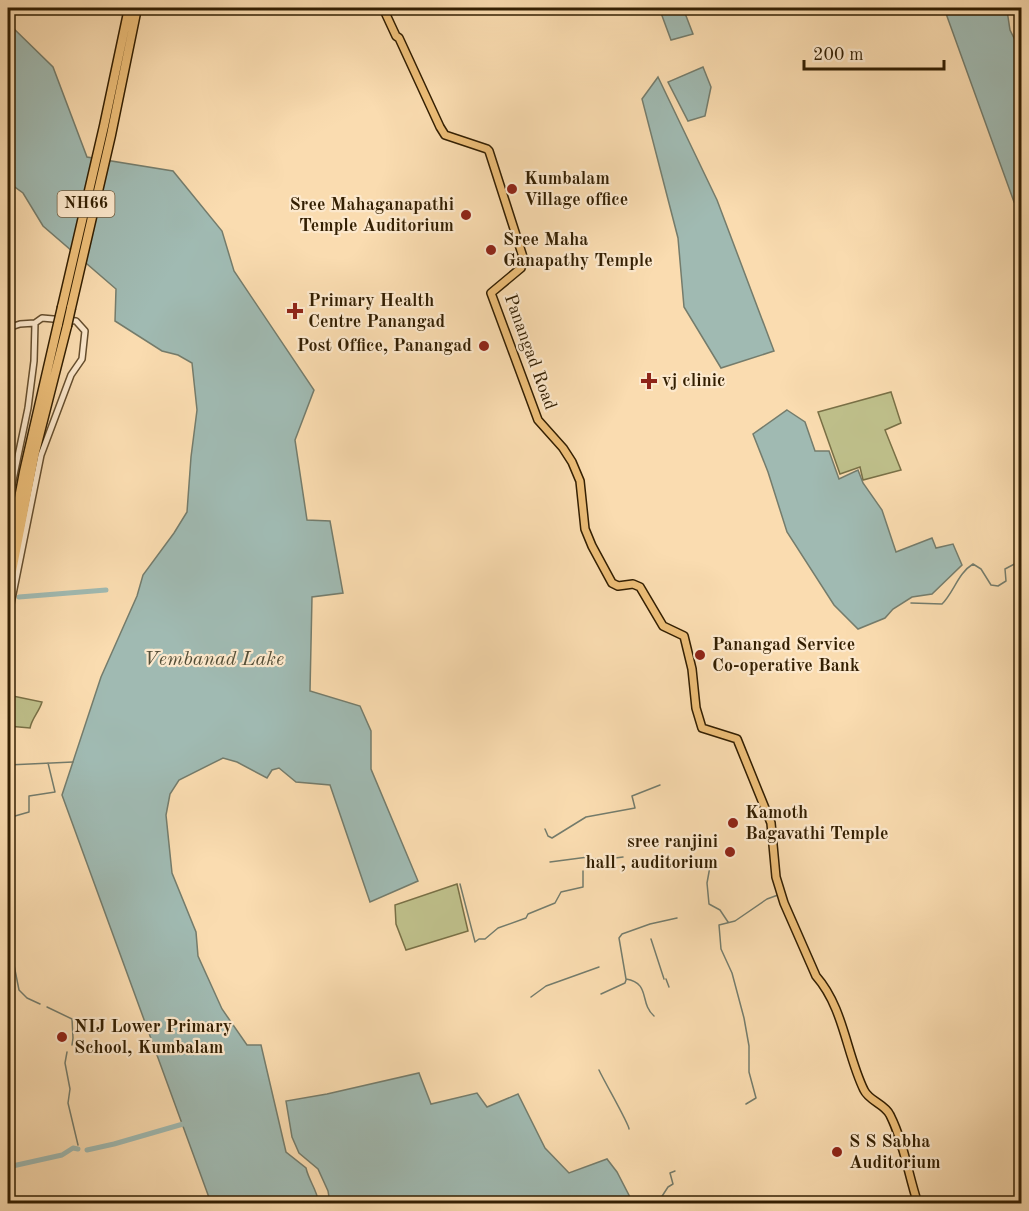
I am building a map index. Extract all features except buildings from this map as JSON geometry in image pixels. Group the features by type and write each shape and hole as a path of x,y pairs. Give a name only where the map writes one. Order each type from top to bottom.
{"highway":[{"name":"NH66","path":"73,282 129,8"},
{"name":"NH66","path":"8,556 9,540 24,472 111,135 137,8"},
{"name":"NH66","path":"8,592 63,322"}],"main road":[{"name":"Panangad Road","path":"383,8 445,135 487,149 489,152 524,260 521,268 491,293 538,420 572,462 580,481 585,529 612,583 618,586 633,584 640,587 663,626 684,636 692,669 696,708 702,728 736,739 771,823 776,877 788,913 816,976 838,1013 865,1093 885,1107 890,1114 918,1203"}],"street":[{"path":"8,328 20,324 36,323 42,318 63,322 85,331 82,359 71,375 41,456 8,619"},
{"path":"8,504 28,408 36,323"}],"green space":[{"path":"891,392 901,423 885,430 901,470 863,480 860,467 840,474 818,412"},
{"path":"8,695 42,702 30,728 8,726"},
{"path":"457,884 468,931 406,950 396,924 395,905"}],"water":[{"path":"683,8 693,34 671,40 661,13"},
{"path":"944,8 1010,8 1007,10 1010,30 1021,52 1021,212 1014,202"},
{"name":"Vembanad Lake","path":"8,23 53,67 87,157 173,171 222,231 234,271 314,390 295,440 307,520 330,521 343,593 312,597 310,691 360,706 371,731 371,769 418,881 370,902 330,785 296,782 279,768 272,770 267,778 237,762 223,758 179,780 170,794 166,815 172,873 196,932 198,956 222,1009 247,1045 261,1045 286,1152 306,1168 319,1203 211,1203 62,795 101,677 137,596 143,575 187,512 197,410 192,363 178,355 162,351 115,321 116,289 43,226 23,193 8,182"},
{"path":"703,67 711,87 705,116 688,121 668,82"},
{"path":"658,77 717,200 774,351 721,368 684,307 678,238 642,99"},
{"path":"787,410 805,422 815,451 829,451 839,479 858,470 863,483 882,510 896,552 932,538 936,548 953,544 962,565 932,594 912,597 893,609 885,618 858,629 834,605 787,532 753,434"},
{"path":"419,1073 431,1104 477,1093 487,1107 518,1094 545,1148 569,1173 607,1159 617,1172 633,1203 330,1203 328,1191 318,1169 299,1153 292,1137 286,1101"}],"waterway":[{"path":"911,603 942,604 964,572 973,564 981,569 991,585 998,586 1006,581 1005,569 1022,560"},
{"path":"19,597 106,590"},
{"path":"8,765 73,762"},
{"path":"8,818 29,812 29,796 55,792 48,763"},
{"path":"545,829 548,836 552,838 586,817 635,808 632,796 660,785"},
{"path":"550,862 588,857 599,860 623,857"},
{"path":"711,861 707,883 709,904 720,910 728,922"},
{"path":"460,884 475,942 485,939 498,928 526,918 528,914 555,903 561,892 583,887 583,871"},
{"path":"8,881 12,955 19,990 27,998 40,1004"},
{"path":"746,1104 756,1098 749,1072 749,1046 732,973 721,949 719,925 735,921 767,899 778,895"},
{"path":"654,1016 639,985 626,979 619,938 622,934 650,924 677,918"},
{"path":"651,939 664,979"},
{"path":"531,997 546,986 599,967"},
{"path":"666,979 669,987"},
{"path":"601,994 625,983 626,980"},
{"path":"47,1007 72,1019 72,1045"},
{"path":"67,1052 65,1063 70,1089 68,1103 78,1145"},
{"path":"599,1070 629,1129"},
{"path":"87,1150 190,1122"},
{"path":"8,1167 62,1155 73,1148 78,1149"},
{"path":"657,1204 668,1187 673,1184 670,1173 675,1171"}],"place":[{"name":"Kumbalam Village office","path":"512,189"},
{"name":"Sree Mahaganapathi Temple Auditorium","path":"466,215"},
{"name":"Sree Maha Ganapathy Temple","path":"491,250"},
{"name":"Primary Health Centre Panangad","path":"295,311"},
{"name":"Post Office, Panangad","path":"484,346"},
{"name":"vj clinic","path":"649,381"},
{"name":"Panangad Service Co-operative Bank","path":"700,655"},
{"name":"Kamoth Bagavathi Temple","path":"733,823"},
{"name":"sree ranjini hall , auditorium","path":"730,852"},
{"name":"NIJ Lower Primary School, Kumbalam","path":"62,1037"},
{"name":"S S Sabha Auditorium","path":"837,1152"}]}
